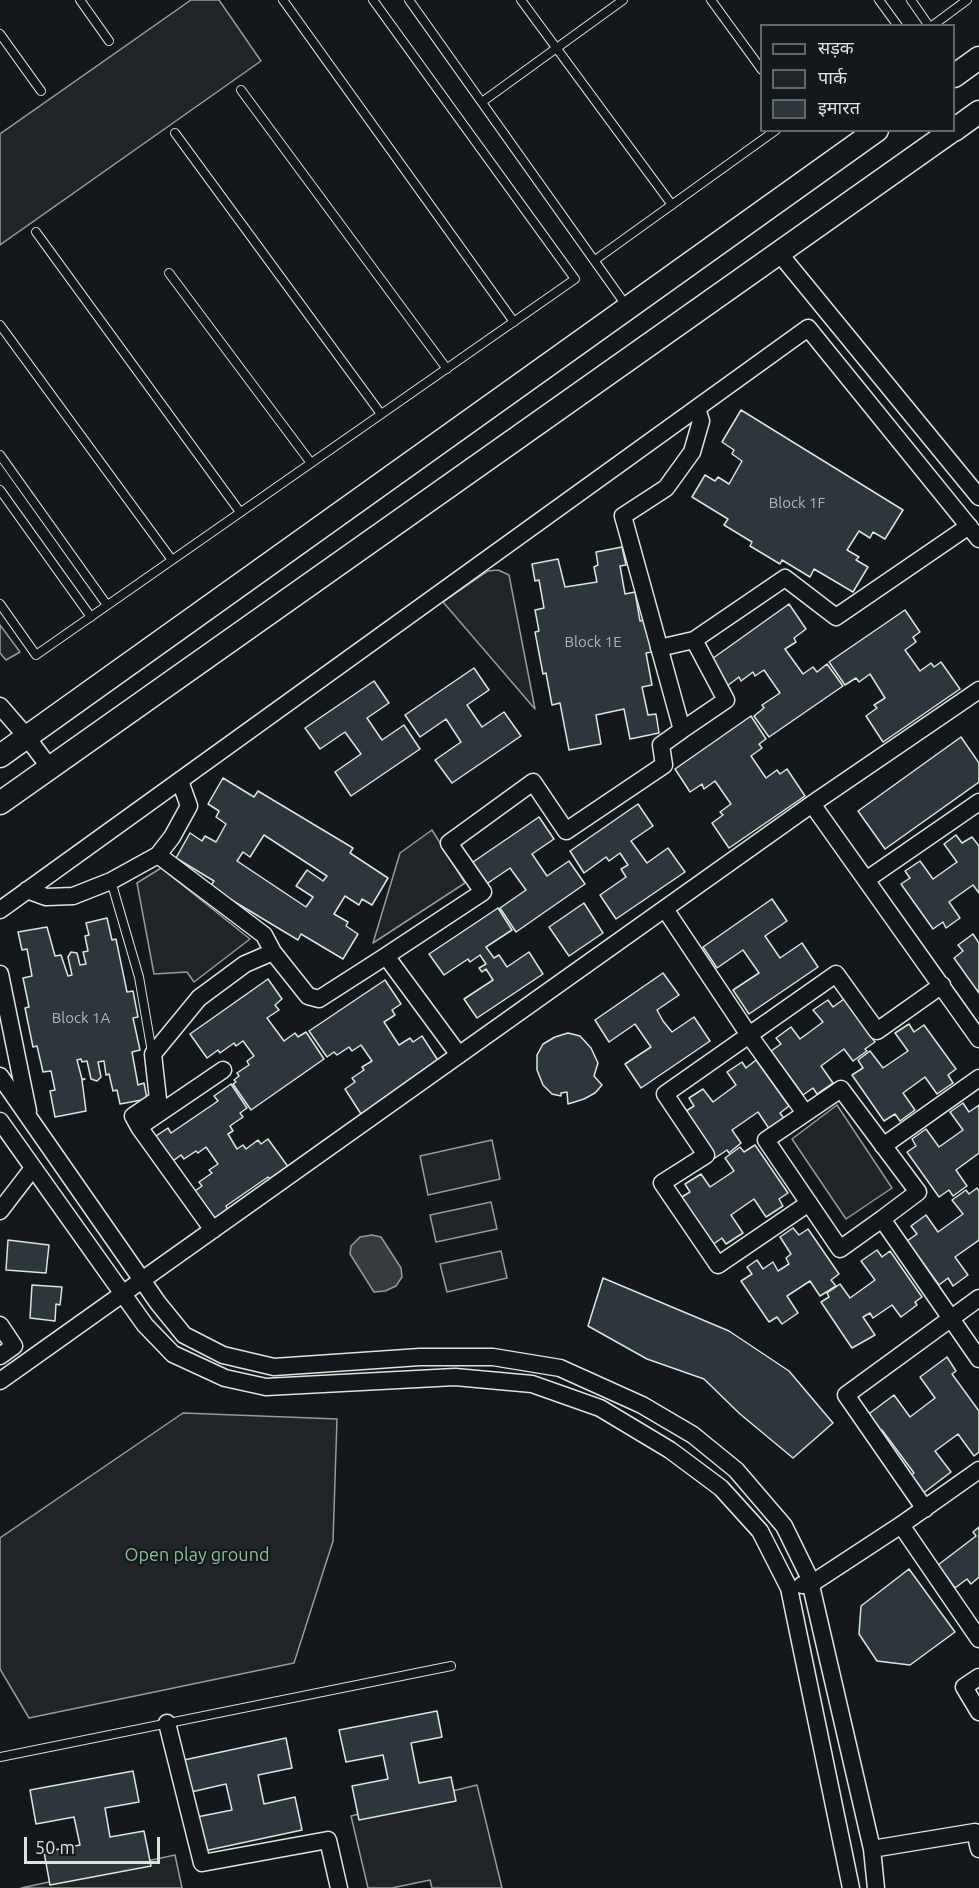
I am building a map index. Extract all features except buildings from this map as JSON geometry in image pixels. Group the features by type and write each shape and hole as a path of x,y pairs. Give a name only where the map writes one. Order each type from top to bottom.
{"street":[{"path":"955,75 979,58"},
{"path":"955,129 979,112"},
{"path":"0,756 875,132"},
{"path":"0,803 950,132"},
{"path":"780,253 979,497"},
{"path":"0,910 808,328 974,533 836,617 785,578 694,640 659,648"},
{"path":"681,730 623,516 666,488 692,452 701,421 697,408"},
{"path":"158,855 264,935 273,952 308,996 319,999 483,892 449,843 533,782 566,831 664,765 661,745 726,700 694,640"},
{"path":"0,1381 812,804 979,690"},
{"path":"0,706 50,768"},
{"path":"27,890 46,897 73,896 111,881 158,855 172,837 189,806 180,781"},
{"path":"812,804 979,1039"},
{"path":"866,880 977,808"},
{"path":"665,909 749,1035 806,1113"},
{"path":"213,1230 133,1116 158,1100 153,1054 199,998 245,964 273,952"},
{"path":"386,956 459,1055"},
{"path":"0,974 29,1117"},
{"path":"809,1203 718,1265 662,1183 706,1155 665,1094 836,974 877,1031 942,986"},
{"path":"139,1127 223,1070"},
{"path":"0,1076 142,1281 184,1335 223,1355 274,1368 420,1357 493,1357 560,1368 642,1405 693,1435 736,1470 784,1526 811,1584 872,1849 876,1888"},
{"path":"883,1146 979,1078"},
{"path":"841,1089 918,1192 840,1249 766,1140 806,1113 841,1089"},
{"path":"0,1121 146,1325 173,1354 225,1378 266,1387 455,1377 532,1384 600,1408 670,1450 721,1488 760,1531 789,1588 851,1888"},
{"path":"0,1146 21,1149"},
{"path":"0,1211 33,1168"},
{"path":"882,1219 979,1359"},
{"path":"925,1509 846,1395 979,1298"},
{"path":"0,1325 14,1346 0,1356"},
{"path":"789,1588 811,1584 901,1526 979,1470"},
{"path":"901,1526 979,1639"},
{"path":"979,1677 964,1687 979,1712"},
{"path":"167,1723 202,1863 328,1840 339,1888"},
{"path":"872,1849 977,1832 979,1849"}],"lane":[{"path":"80,0 109,41"},
{"path":"282,0 514,322"},
{"path":"0,604 36,655 575,279 373,0"},
{"path":"409,0 628,308"},
{"path":"521,0 672,206"},
{"path":"483,102 623,0"},
{"path":"711,0 760,67"},
{"path":"879,0 897,24"},
{"path":"911,0 929,24"},
{"path":"933,24 967,0"},
{"path":"0,34 41,91"},
{"path":"241,90 447,369"},
{"path":"596,260 773,132"},
{"path":"175,133 381,414"},
{"path":"36,232 240,512"},
{"path":"170,273 311,463"},
{"path":"0,325 172,560"},
{"path":"0,455 107,605"},
{"path":"0,490 90,617"},
{"path":"111,881 139,976 153,1054"},
{"path":"0,1757 451,1666"}],"green space":[{"path":"191,0 219,0 261,61 0,245 0,134"},
{"path":"498,570 509,575 535,709 443,602 488,571"},
{"path":"0,625 20,652 6,660 0,653"},
{"path":"432,830 465,883 373,943 400,853"},
{"path":"161,868 250,939 194,982 187,972 154,974 137,883"},
{"path":"837,1105 892,1188 846,1219 792,1139"},
{"path":"492,1140 500,1179 428,1195 420,1156"},
{"path":"491,1202 497,1229 436,1242 430,1215"},
{"path":"501,1251 507,1278 447,1292 440,1264"},
{"name":"Open play ground","path":"183,1413 337,1419 333,1541 294,1663 29,1718 0,1669 0,1538"},
{"path":"477,1785 502,1888 432,1888 430,1880 392,1888 368,1888 351,1816"},
{"path":"175,1855 182,1888 21,1888"}],"shaded area":[{"path":"372,1235 381,1237 401,1268 402,1277 396,1286 385,1291 374,1292 350,1254 351,1246 360,1237"}]}
